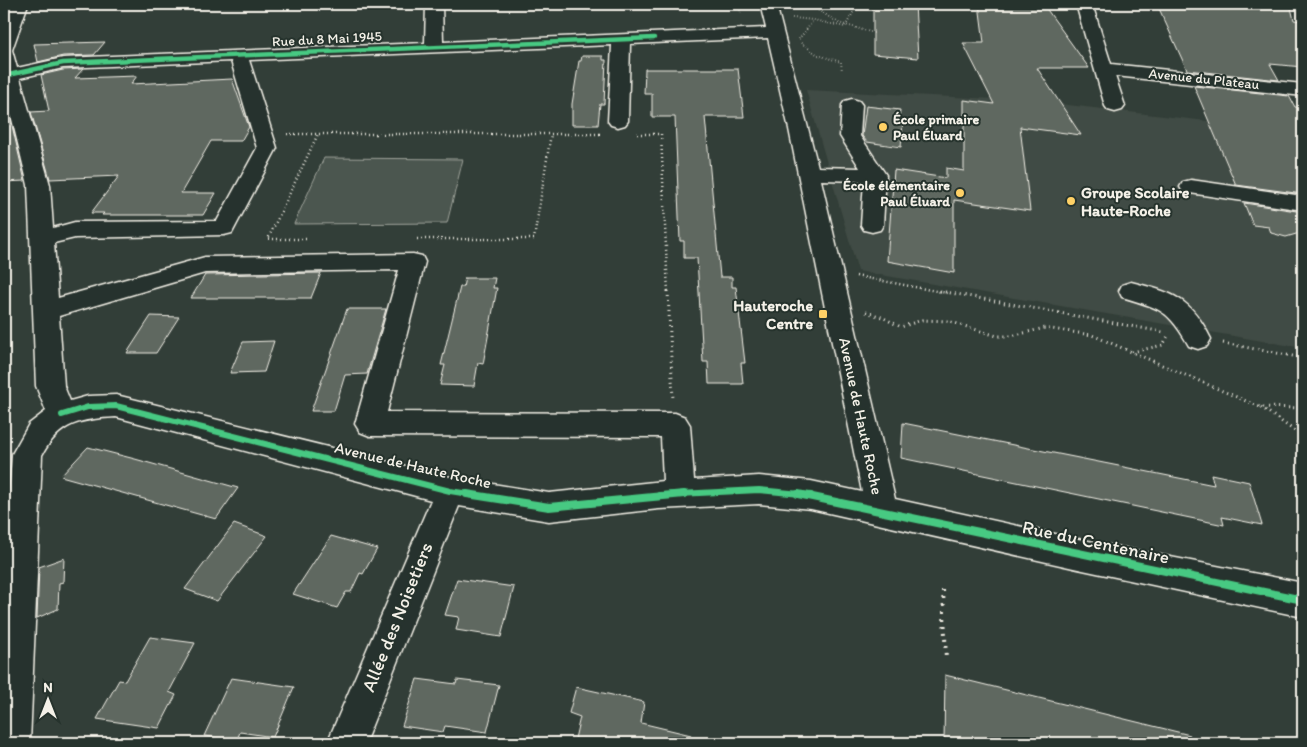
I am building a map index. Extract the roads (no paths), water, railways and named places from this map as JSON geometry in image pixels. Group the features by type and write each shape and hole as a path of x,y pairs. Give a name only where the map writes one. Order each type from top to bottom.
{"street":[{"path":"12,743 27,454 39,433 62,415 50,386 39,185 6,63 20,4"},
{"path":"434,4 434,47"},
{"name":"Avenue de Haute Roche","path":"62,415 88,407 116,406 450,492 550,507 679,494 759,490 811,495 882,511 809,173 782,26 768,4"},
{"path":"1084,4 1115,106"},
{"name":"Rue du 8 Mai 1945","path":"6,63 42,66 63,63 621,39 782,26"},
{"path":"613,127 621,39"},
{"path":"206,265 267,148 240,62 242,55"},
{"name":"Avenue du Plateau","path":"1105,69 1303,90"},
{"path":"852,105 850,136 874,175 872,225"},
{"path":"809,173 874,175"},
{"path":"1191,187 1231,198 1303,203"},
{"path":"42,238 75,230 224,228"},
{"path":"46,311 206,265 413,262 370,424 675,425 679,494"},
{"path":"1130,291 1159,298 1178,308 1192,323 1198,339"},
{"name":"Allée des Noisetiers","path":"346,743 450,492"},
{"name":"Rue du Centenaire","path":"882,511 1078,554 1303,600"}],"place":[{"name":"École primaire Paul Éluard","path":"883,127"},
{"name":"École élémentaire Paul Éluard","path":"960,193"},
{"name":"Groupe Scolaire Haute-Roche","path":"1071,201"},
{"name":"Hauteroche Centre","path":"823,314"}]}
